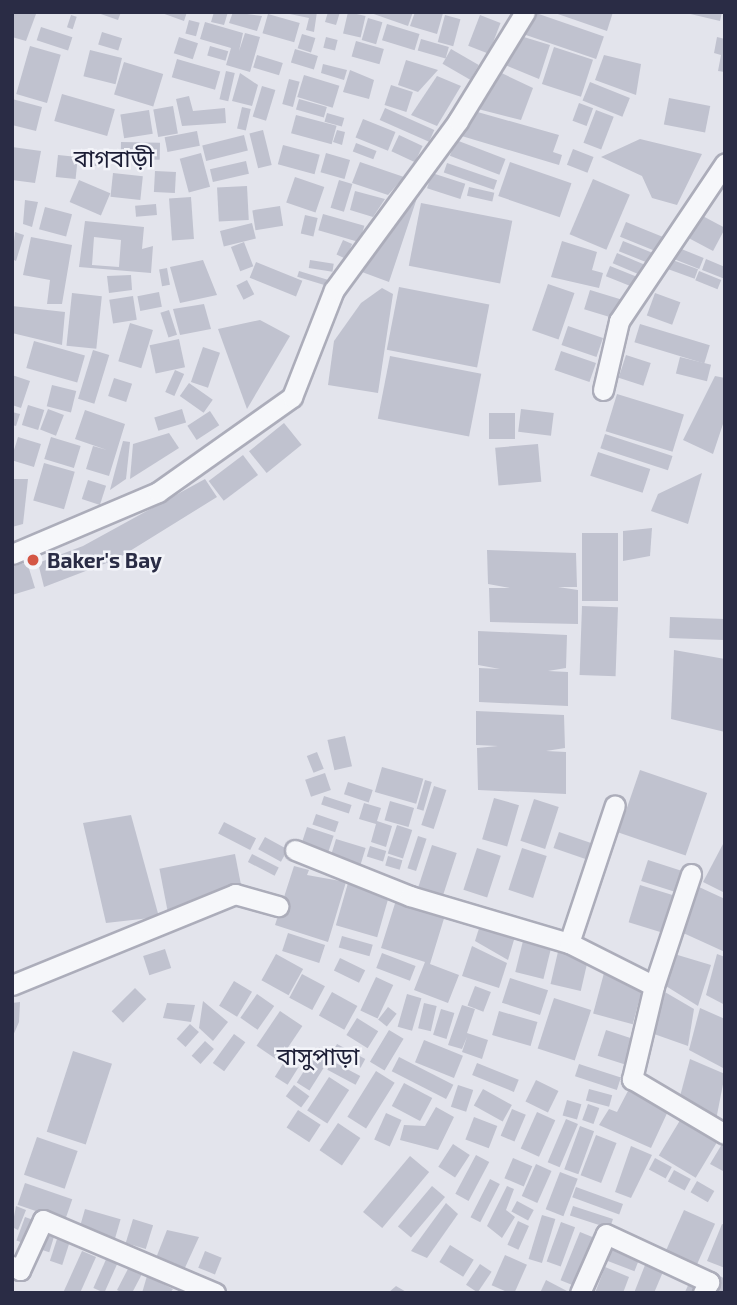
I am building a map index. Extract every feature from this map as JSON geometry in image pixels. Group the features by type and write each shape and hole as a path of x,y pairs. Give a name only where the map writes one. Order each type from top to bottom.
{"street":[{"path":"12,554 158,492 292,397 334,290 458,121 525,12"},
{"path":"603,390 619,321 725,163"},
{"path":"569,943 615,805"},
{"path":"295,850 410,896 569,943 654,986"},
{"path":"691,874 654,986 632,1079 724,1128"},
{"path":"12,985 235,894 278,906"},
{"path":"12,1266 20,1270 43,1220 215,1293"},
{"path":"580,1293 606,1234 709,1282 703,1293"}],"building":[{"path":"12,12 36,14 26,41 12,37"},
{"path":"95,12 121,12 118,20"},
{"path":"159,12 187,12 184,21"},
{"path":"214,12 228,12 224,25 211,22"},
{"path":"233,12 262,16 257,31 229,23"},
{"path":"317,12 314,32 306,30 309,18 285,13"},
{"path":"328,12 340,12 336,25 325,22"},
{"path":"348,12 366,16 361,37 343,33"},
{"path":"368,12 413,12 408,26"},
{"path":"415,12 443,13 437,34 410,26"},
{"path":"533,12 604,36 596,59 525,35"},
{"path":"552,12 613,12 607,31"},
{"path":"682,12 722,12 720,21"},
{"path":"268,14 300,23 294,42 262,33"},
{"path":"71,15 77,17 73,29 67,27"},
{"path":"445,15 460,19 453,46 438,42"},
{"path":"480,15 501,23 489,54 468,46"},
{"path":"368,18 382,22 376,44 362,40"},
{"path":"189,20 200,23 196,36 185,34"},
{"path":"205,22 243,33 239,51 245,33 260,37 250,72 226,65 231,48 200,39"},
{"path":"387,24 420,34 415,50 382,40"},
{"path":"41,27 72,37 68,51 37,40"},
{"path":"102,32 122,38 118,51 98,44"},
{"path":"302,34 315,38 311,52 298,48"},
{"path":"514,34 550,45 539,79 498,62"},
{"path":"179,37 198,43 193,59 174,53"},
{"path":"326,37 338,40 335,51 323,48"},
{"path":"717,37 725,39 725,72 718,71 721,55 714,53"},
{"path":"421,39 449,47 446,59 418,51"},
{"path":"356,41 384,49 379,64 352,56"},
{"path":"30,46 61,55 47,103 16,94"},
{"path":"210,46 228,51 226,61 207,56"},
{"path":"554,47 593,60 581,97 542,84"},
{"path":"295,49 318,56 314,69 291,62"},
{"path":"451,49 479,65 470,80 442,64"},
{"path":"90,50 122,58 115,84 83,76"},
{"path":"257,55 283,63 279,75 253,67"},
{"path":"604,55 641,64 636,95 595,80"},
{"path":"177,59 220,71 215,90 172,77"},
{"path":"406,60 438,70 418,92 398,85"},
{"path":"124,62 163,74 153,107 114,95"},
{"path":"323,64 347,70 344,80 321,73"},
{"path":"493,69 533,88 521,120 474,108"},
{"path":"350,70 374,80 369,99 343,92"},
{"path":"226,71 235,73 228,101 219,99"},
{"path":"240,73 258,85 252,106 232,101"},
{"path":"304,75 339,86 333,108 297,97"},
{"path":"437,76 461,86 437,126 411,115"},
{"path":"289,79 300,82 293,107 282,104"},
{"path":"590,82 630,98 622,117 583,101"},
{"path":"391,85 413,92 406,112 385,105"},
{"path":"262,86 275,90 266,121 253,117"},
{"path":"62,94 115,109 107,136 54,121"},
{"path":"189,96 193,111 225,108 226,123 182,126 176,99"},
{"path":"669,98 710,106 705,133 664,125"},
{"path":"12,99 42,107 36,131 12,125"},
{"path":"299,99 327,107 324,118 296,110"},
{"path":"579,103 593,108 587,126 573,121"},
{"path":"173,106 178,134 158,137 153,109"},
{"path":"242,107 251,109 246,130 237,128"},
{"path":"385,108 434,130 429,142 380,120"},
{"path":"467,109 559,135 553,152 562,155 559,165 455,134"},
{"path":"149,110 153,134 124,138 120,115"},
{"path":"596,110 614,117 601,149 583,143"},
{"path":"327,113 344,118 342,127 325,122"},
{"path":"296,115 337,126 332,144 291,133"},
{"path":"363,119 395,132 388,151 356,138"},
{"path":"263,130 272,165 258,168 249,133"},
{"path":"337,130 345,132 342,145 333,142"},
{"path":"197,131 200,146 167,152 165,137"},
{"path":"244,135 248,151 206,161 202,145"},
{"path":"399,135 423,146 415,162 391,151"},
{"path":"640,139 702,154 677,205 652,198 642,176 601,157"},
{"path":"456,140 505,159 499,175 450,156"},
{"path":"121,142 160,143 160,160 121,159"},
{"path":"356,143 377,151 373,159 353,151"},
{"path":"283,145 320,155 315,174 278,164"},
{"path":"12,147 41,151 35,183 12,180"},
{"path":"573,149 594,157 587,173 567,165"},
{"path":"113,150 115,163 83,168 81,155"},
{"path":"201,153 210,187 189,193 180,159"},
{"path":"326,153 350,160 345,179 320,172"},
{"path":"58,155 78,157 76,179 56,177"},
{"path":"246,161 249,174 213,182 210,169"},
{"path":"360,162 404,177 388,195 352,183"},
{"path":"510,162 571,183 560,217 498,196"},
{"path":"447,163 497,180 494,190 444,172"},
{"path":"155,171 176,172 175,193 154,192"},
{"path":"113,173 143,176 140,200 110,197"},
{"path":"432,173 465,184 460,199 427,188"},
{"path":"295,177 324,187 316,213 286,203"},
{"path":"593,179 630,195 606,250 570,234"},
{"path":"79,180 110,193 101,215 70,202"},
{"path":"339,180 352,184 344,212 331,208"},
{"path":"247,186 249,220 219,222 217,188"},
{"path":"469,187 494,193 492,202 467,196"},
{"path":"355,191 385,199 373,217 350,210"},
{"path":"403,193 418,195 389,282 362,272"},
{"path":"191,197 194,239 172,240 169,199"},
{"path":"25,200 38,202 32,227 23,224"},
{"path":"421,203 512,221 500,284 409,266"},
{"path":"156,204 157,215 136,217 135,206"},
{"path":"280,206 283,226 255,230 252,210"},
{"path":"45,207 72,214 66,236 39,229"},
{"path":"697,213 725,228 713,251 685,236"},
{"path":"323,214 364,226 360,242 318,230"},
{"path":"305,215 318,218 313,236 301,234"},
{"path":"85,221 144,227 142,249 153,246 151,273 79,267","holes":["94,237 121,240 119,267 92,265"]},
{"path":"626,222 665,238 659,253 620,237"},
{"path":"252,223 256,239 224,247 220,231"},
{"path":"15,232 24,235 16,261 12,259"},
{"path":"31,237 72,245 62,304 47,304 50,280 23,275"},
{"path":"343,240 352,244 346,259 336,255"},
{"path":"562,241 597,252 592,270 603,273 599,288 551,277"},
{"path":"623,241 655,254 651,264 619,251"},
{"path":"244,242 253,266 240,271 231,247"},
{"path":"674,246 704,258 699,269 670,257"},
{"path":"617,253 648,266 644,276 613,263"},
{"path":"667,258 698,269 695,279 664,267"},
{"path":"706,259 725,267 725,279 702,270"},
{"path":"203,260 217,295 180,303 170,267"},
{"path":"310,260 334,264 332,272 309,268"},
{"path":"256,262 302,281 296,296 250,278"},
{"path":"610,266 642,279 638,289 606,276"},
{"path":"167,268 170,285 162,286 159,269"},
{"path":"299,271 328,280 326,286 297,277"},
{"path":"699,271 721,280 718,289 695,280"},
{"path":"131,275 132,290 109,293 107,276"},
{"path":"247,280 254,294 244,300 236,285"},
{"path":"548,284 574,293 559,339 532,330"},
{"path":"399,287 489,305 477,367 387,350"},
{"path":"382,288 393,294 378,393 328,385 334,341 361,303"},
{"path":"590,290 625,301 620,320 584,309"},
{"path":"159,292 162,307 140,311 137,296"},
{"path":"72,293 102,296 96,349 66,346"},
{"path":"655,293 680,302 672,325 647,316"},
{"path":"133,296 137,320 113,323 109,300"},
{"path":"204,304 211,329 180,335 173,309"},
{"path":"12,306 65,312 62,345 12,333"},
{"path":"169,310 177,335 168,338 160,313"},
{"path":"260,320 290,336 247,409 218,329"},
{"path":"130,323 153,330 141,368 118,361"},
{"path":"640,324 710,345 704,364 634,342"},
{"path":"568,326 603,338 596,357 561,345"},
{"path":"179,339 185,367 156,374 150,345"},
{"path":"34,341 85,356 77,383 26,368"},
{"path":"203,347 220,353 208,388 191,382"},
{"path":"93,350 109,355 94,404 78,399"},
{"path":"561,351 596,363 589,382 554,370"},
{"path":"626,355 651,363 643,386 619,378"},
{"path":"390,356 481,374 469,437 378,419"},
{"path":"680,357 711,365 707,381 676,373"},
{"path":"175,370 184,374 174,396 165,392"},
{"path":"12,375 30,381 21,408 12,405"},
{"path":"715,376 725,378 725,418 713,454 683,440"},
{"path":"114,378 132,384 126,402 108,396"},
{"path":"189,383 213,400 204,413 180,396"},
{"path":"52,385 76,391 71,412 47,406"},
{"path":"617,394 684,414 673,452 606,431"},
{"path":"28,405 44,410 38,430 22,425"},
{"path":"48,409 64,415 56,436 40,430"},
{"path":"182,409 186,422 158,431 154,417"},
{"path":"521,409 554,413 551,436 518,432"},
{"path":"85,410 125,424 109,476 86,469 93,446 107,450 75,439"},
{"path":"210,411 219,425 197,440 187,426"},
{"path":"12,412 20,414 16,426 12,425"},
{"path":"489,413 515,413 515,439 489,439"},
{"path":"284,423 302,445 267,473 249,451"},
{"path":"169,433 179,448 130,479 133,444"},
{"path":"605,434 673,456 668,470 600,448"},
{"path":"18,437 41,444 34,467 12,460"},
{"path":"51,437 81,446 74,468 44,459"},
{"path":"123,441 130,442 126,479 110,490"},
{"path":"538,444 541,482 498,486 495,448"},
{"path":"598,452 650,469 643,493 590,476"},
{"path":"243,455 258,475 224,501 209,481"},
{"path":"44,463 75,472 64,509 33,500"},
{"path":"702,473 688,524 651,511 658,494"},
{"path":"12,479 28,479 23,524 12,527"},
{"path":"205,479 217,497 117,559 44,587 38,563 83,546"},
{"path":"88,480 106,486 100,505 82,499"},
{"path":"652,528 650,556 623,561 623,531"},
{"path":"582,533 618,533 618,601 582,601"},
{"path":"487,550 576,553 577,587 558,587 578,590 578,624 490,622 489,588 510,588 488,584"},
{"path":"27,562 35,588 12,595 12,567"},
{"path":"582,606 618,607 616,676 580,675"},
{"path":"670,617 725,619 724,640 669,638"},
{"path":"478,631 567,635 566,668 548,671 568,672 568,706 479,702 479,668 500,669 478,665"},
{"path":"674,650 725,659 725,732 671,719"},
{"path":"476,711 564,715 565,748 546,751 566,752 566,794 478,790 477,748 498,746 476,745"},
{"path":"345,736 352,766 334,770 327,740"},
{"path":"317,752 324,769 314,773 307,756"},
{"path":"382,767 423,779 416,804 375,792"},
{"path":"640,770 707,793 686,856 619,832"},
{"path":"325,773 331,790 311,797 305,780"},
{"path":"425,780 432,782 423,811 417,809"},
{"path":"348,782 373,790 369,802 344,794"},
{"path":"434,786 446,790 434,829 421,825"},
{"path":"324,796 352,805 349,814 321,805"},
{"path":"494,798 519,805 507,847 482,839"},
{"path":"534,799 559,807 545,849 520,841"},
{"path":"390,801 414,808 409,827 384,820"},
{"path":"364,803 381,808 377,821 392,826 386,847 371,842 376,824 359,819"},
{"path":"316,814 339,822 335,832 312,824"},
{"path":"131,815 159,917 106,923 83,823"},
{"path":"224,822 256,838 250,850 218,834"},
{"path":"397,825 412,830 403,858 388,854"},
{"path":"307,827 334,836 327,858 300,849"},
{"path":"559,832 597,845 591,861 553,848"},
{"path":"418,836 427,839 416,871 407,868"},
{"path":"265,837 288,850 281,862 258,849"},
{"path":"336,839 366,848 360,865 331,856"},
{"path":"723,844 725,845 725,893 703,882"},
{"path":"432,845 457,853 443,895 418,887"},
{"path":"370,846 386,851 383,861 367,857"},
{"path":"477,848 501,856 487,898 463,890"},
{"path":"522,848 547,856 533,898 508,890"},
{"path":"235,854 243,896 168,911 159,869"},
{"path":"252,854 279,868 275,876 248,862"},
{"path":"388,856 402,860 400,870 385,866"},
{"path":"648,860 686,872 679,893 641,881"},
{"path":"294,866 309,870 307,875 346,882 328,942 275,925"},
{"path":"348,883 389,895 377,937 336,925"},
{"path":"640,885 677,896 666,934 629,922"},
{"path":"699,887 725,899 725,952 681,932"},
{"path":"397,897 446,912 430,964 459,975 448,1003 414,990 425,962 381,948"},
{"path":"481,922 516,933 508,960 475,941"},
{"path":"288,933 325,945 319,963 282,951"},
{"path":"342,936 373,945 369,956 339,948"},
{"path":"524,937 552,944 543,979 515,972"},
{"path":"560,943 590,950 581,991 551,984"},
{"path":"472,946 507,963 499,988 462,976"},
{"path":"165,949 171,968 149,975 143,956"},
{"path":"382,953 416,966 410,981 376,968"},
{"path":"671,953 711,965 698,1006 661,983"},
{"path":"276,954 303,969 289,995 261,980"},
{"path":"717,954 725,957 725,1005 706,995"},
{"path":"340,958 365,970 359,983 334,971"},
{"path":"604,973 644,984 633,1024 593,1014"},
{"path":"302,974 325,986 312,1010 289,998"},
{"path":"376,977 393,985 378,1019 360,1011"},
{"path":"510,978 548,990 540,1015 502,1003"},
{"path":"234,981 252,992 237,1017 219,1006"},
{"path":"475,986 491,992 483,1012 467,1006"},
{"path":"135,988 146,999 123,1023 112,1011"},
{"path":"658,988 694,1009 688,1046 654,1034"},
{"path":"332,992 357,1006 344,1030 319,1016"},
{"path":"257,994 274,1006 258,1030 240,1018"},
{"path":"407,994 421,998 412,1031 398,1027"},
{"path":"554,998 591,1010 575,1060 538,1048"},
{"path":"203,1001 228,1022 213,1041 199,1028"},
{"path":"20,1002 19,1022 12,1038 12,1003"},
{"path":"167,1003 195,1005 191,1022 163,1018"},
{"path":"424,1003 437,1006 431,1031 418,1028"},
{"path":"462,1005 475,1009 467,1033 488,1040 482,1059 462,1052 467,1037 462,1049 448,1045"},
{"path":"388,1007 397,1014 387,1026 378,1020"},
{"path":"700,1008 725,1019 725,1069 689,1050"},
{"path":"441,1009 454,1013 446,1039 433,1035"},
{"path":"280,1011 302,1026 279,1061 257,1046"},
{"path":"499,1011 537,1022 531,1046 492,1035"},
{"path":"357,1018 378,1031 368,1048 346,1035"},
{"path":"190,1024 199,1032 186,1047 177,1039"},
{"path":"389,1030 404,1039 385,1070 370,1062"},
{"path":"606,1030 633,1039 624,1064 598,1056"},
{"path":"234,1034 245,1042 224,1071 213,1063"},
{"path":"424,1040 463,1056 454,1078 415,1062"},
{"path":"205,1041 214,1049 201,1064 192,1056"},
{"path":"337,1044 365,1059 361,1068 332,1053"},
{"path":"319,1047 332,1055 309,1091 297,1083"},
{"path":"73,1051 112,1064 86,1145 47,1132"},
{"path":"399,1057 453,1085 446,1099 392,1071"},
{"path":"286,1059 299,1067 288,1085 275,1077"},
{"path":"690,1059 725,1074 716,1120 679,1100"},
{"path":"332,1061 360,1076 356,1085 327,1070"},
{"path":"477,1063 519,1080 514,1092 472,1075"},
{"path":"579,1064 621,1078 617,1090 575,1076"},
{"path":"376,1071 395,1083 366,1128 347,1117"},
{"path":"329,1077 349,1090 327,1124 307,1111"},
{"path":"536,1080 558,1091 548,1113 525,1102"},
{"path":"404,1083 432,1098 420,1121 392,1106"},
{"path":"294,1085 309,1096 301,1107 286,1096"},
{"path":"458,1085 473,1090 466,1112 451,1107"},
{"path":"630,1087 669,1109 651,1148 599,1125 609,1109 617,1112"},
{"path":"483,1089 512,1105 503,1122 474,1106"},
{"path":"589,1089 612,1095 609,1107 586,1101"},
{"path":"567,1100 581,1104 577,1120 563,1115"},
{"path":"588,1104 599,1108 593,1124 582,1120"},
{"path":"436,1107 454,1117 438,1150 400,1140 404,1125 425,1126"},
{"path":"512,1109 526,1115 514,1142 501,1136"},
{"path":"298,1110 321,1125 309,1142 287,1128"},
{"path":"537,1112 555,1120 539,1157 521,1149"},
{"path":"386,1113 402,1120 390,1146 374,1139"},
{"path":"474,1117 497,1126 489,1148 465,1139"},
{"path":"682,1117 719,1139 696,1178 659,1156"},
{"path":"566,1119 578,1124 560,1167 548,1162"},
{"path":"338,1123 360,1138 342,1165 320,1150"},
{"path":"580,1126 594,1131 578,1174 564,1169"},
{"path":"596,1135 617,1143 601,1183 581,1175"},
{"path":"37,1137 78,1151 65,1189 24,1175"},
{"path":"725,1139 725,1168 723,1171 710,1164"},
{"path":"453,1144 470,1155 455,1178 438,1167"},
{"path":"631,1146 652,1155 631,1198 615,1192"},
{"path":"476,1155 489,1162 469,1201 455,1194"},
{"path":"410,1156 429,1172 382,1228 363,1212"},
{"path":"513,1158 532,1166 524,1186 504,1178"},
{"path":"655,1158 672,1167 666,1178 649,1169"},
{"path":"536,1164 552,1171 537,1203 522,1196"},
{"path":"674,1170 691,1179 685,1190 668,1181"},
{"path":"560,1172 578,1179 563,1216 546,1209"},
{"path":"490,1179 500,1184 480,1222 470,1217"},
{"path":"697,1181 714,1191 708,1202 690,1192"},
{"path":"25,1183 72,1199 65,1221 18,1205"},
{"path":"432,1186 445,1197 411,1238 398,1227"},
{"path":"507,1186 514,1189 506,1210 515,1217 502,1238 487,1226"},
{"path":"576,1187 623,1204 619,1214 572,1197"},
{"path":"517,1201 534,1210 528,1221 511,1212"},
{"path":"446,1203 458,1214 427,1258 411,1251"},
{"path":"16,1206 26,1210 18,1230 12,1227"},
{"path":"573,1206 613,1219 610,1228 570,1216"},
{"path":"85,1209 121,1219 115,1240 79,1230"},
{"path":"684,1210 715,1224 697,1264 666,1250"},
{"path":"542,1215 555,1219 542,1263 529,1259"},
{"path":"25,1217 36,1221 28,1245 16,1240"},
{"path":"133,1219 153,1225 146,1249 126,1243"},
{"path":"518,1221 529,1226 518,1250 507,1245"},
{"path":"561,1222 575,1227 561,1267 547,1261"},
{"path":"722,1224 725,1225 725,1268 707,1261"},
{"path":"42,1228 55,1232 49,1252 36,1248"},
{"path":"167,1230 199,1237 183,1272 156,1258"},
{"path":"580,1232 595,1238 575,1286 561,1280"},
{"path":"57,1239 69,1243 62,1265 50,1261"},
{"path":"614,1241 642,1252 634,1271 606,1261"},
{"path":"450,1245 474,1260 463,1277 439,1262"},
{"path":"82,1251 96,1257 80,1293 63,1293"},
{"path":"205,1251 222,1258 215,1274 198,1268"},
{"path":"108,1255 119,1260 104,1293 93,1288"},
{"path":"505,1255 527,1265 514,1293 492,1285"},
{"path":"647,1260 665,1267 654,1293 634,1293"},
{"path":"480,1264 492,1272 478,1293 466,1285"},
{"path":"130,1265 143,1272 132,1293 123,1293 117,1290"},
{"path":"605,1267 629,1277 623,1293 595,1293"},
{"path":"147,1276 173,1289 170,1293 142,1293"},
{"path":"720,1276 725,1279 725,1293 714,1290"},
{"path":"691,1279 707,1293 685,1292"},
{"path":"546,1280 567,1291 566,1293 540,1293"},
{"path":"396,1286 408,1293 388,1293"}],"place":[{"name":"Baker's Bay","path":"33,560"}],"district":[{"name":"বাগবাড়ী","path":"114,158"},
{"name":"বাসুপাড়া","path":"318,1056"}]}
